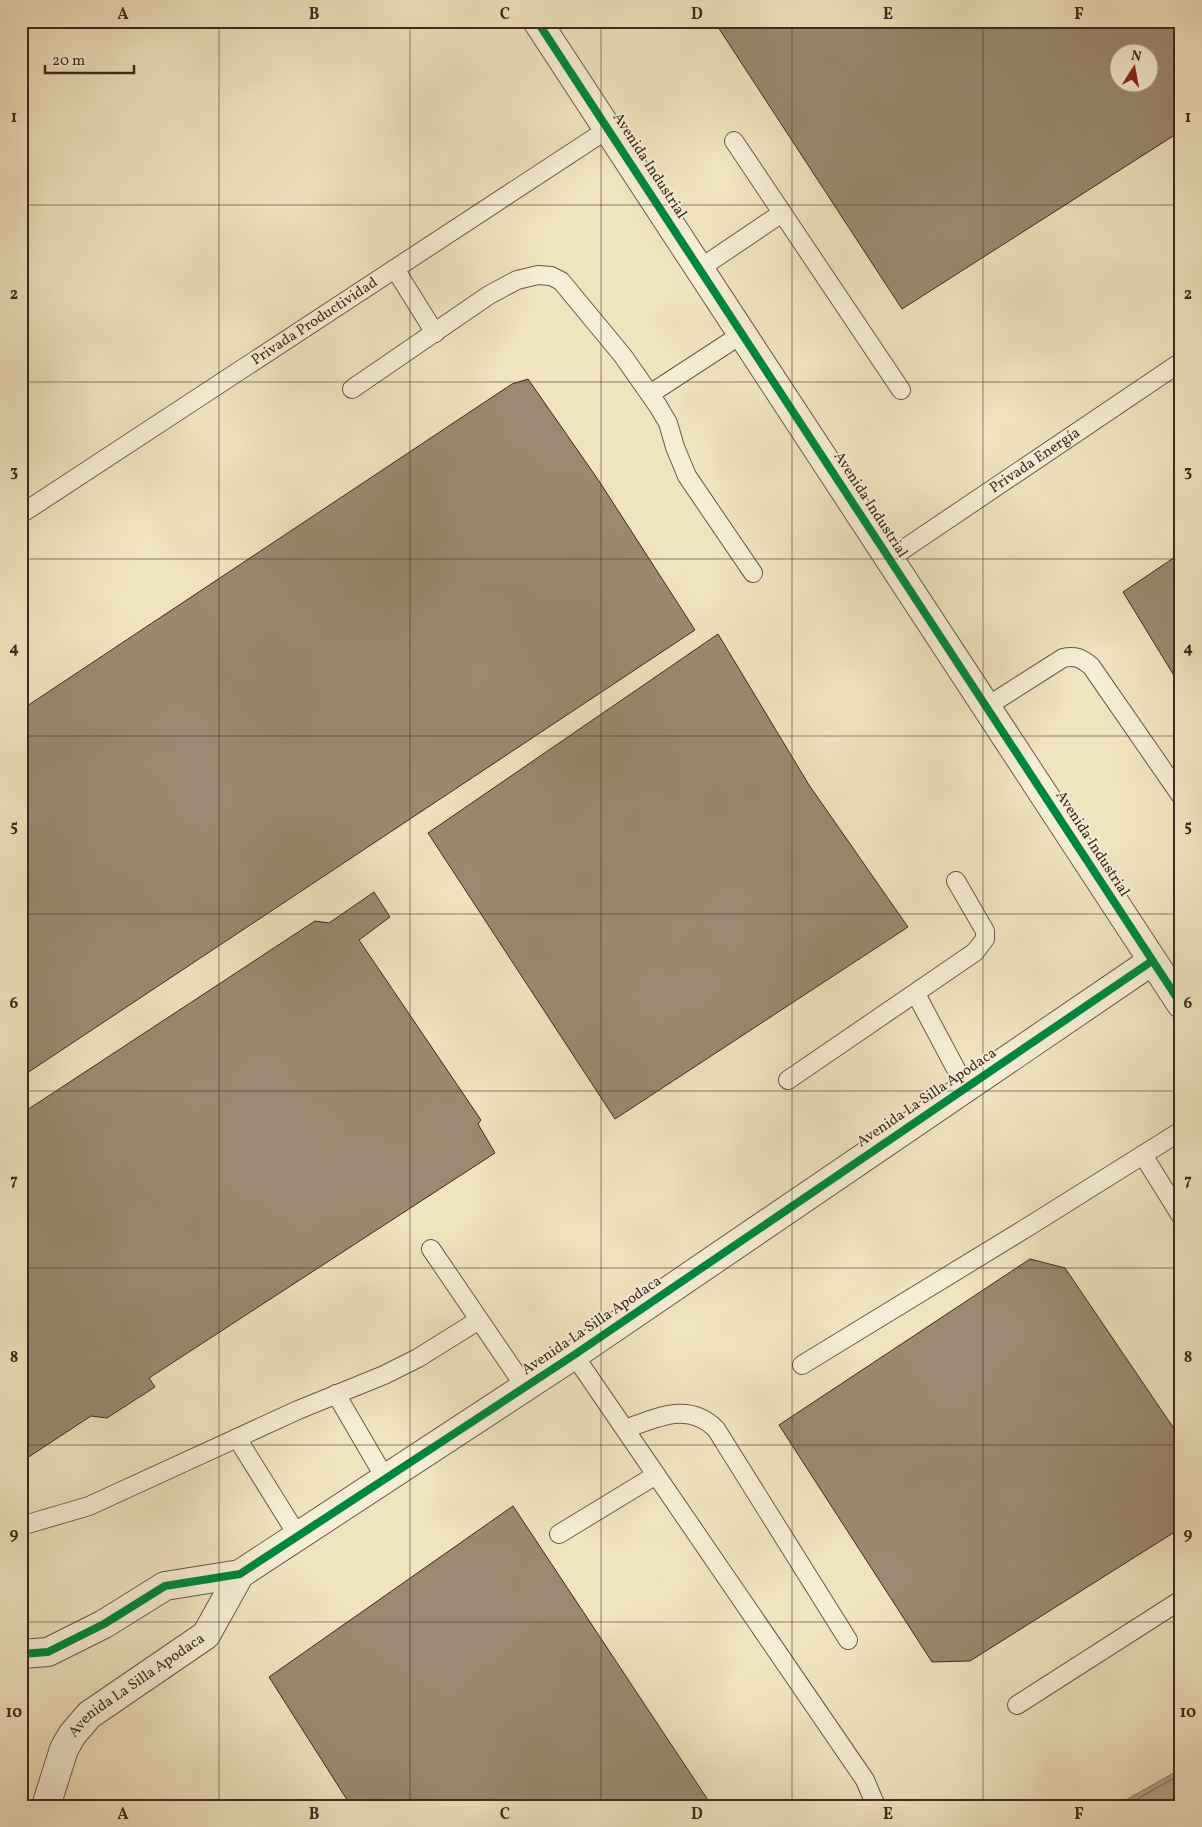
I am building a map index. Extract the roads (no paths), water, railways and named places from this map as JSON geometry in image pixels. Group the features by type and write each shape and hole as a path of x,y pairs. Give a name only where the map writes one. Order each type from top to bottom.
{"street":[{"name":"Avenida Industrial","path":"537,21 1181,1004"},
{"name":"Avenida La Silla Apodaca","path":"21,1654 48,1652 104,1624 165,1586 240,1574 574,1355 1152,961"},
{"name":"Avenida La Silla Apodaca","path":"46,1806 64,1749 72,1735 89,1715 206,1635 240,1574"}],"lane":[{"name":"Privada Productividad","path":"21,514 608,129"},
{"path":"734,141 901,390"},
{"path":"700,269 782,213"},
{"path":"395,269 435,333"},
{"path":"352,389 489,295 517,280 538,275 551,276 561,281 623,356 650,394 668,423 675,447 687,476 753,573"},
{"path":"650,394 742,334"},
{"name":"Privada Energía","path":"889,558 1181,362"},
{"path":"986,707 1062,658 1072,656 1081,658 1091,666 1181,796"},
{"path":"788,1080 975,952 985,939 985,931 956,881"},
{"path":"916,994 966,1088"},
{"path":"802,1365 1181,1131"},
{"path":"1143,1155 1181,1216"},
{"path":"431,1249 526,1387"},
{"path":"21,1526 89,1506 237,1438 384,1374 418,1358 479,1320"},
{"path":"574,1355 864,1780 876,1806"},
{"path":"336,1394 386,1478"},
{"path":"625,1430 660,1416 668,1415 690,1413 707,1420 716,1430 848,1640"},
{"path":"237,1438 298,1536"},
{"path":"559,1534 656,1475"},
{"path":"1017,1705 1181,1600"}],"water":[{"path":"1181,1769 1181,1806 1115,1806"}]}
